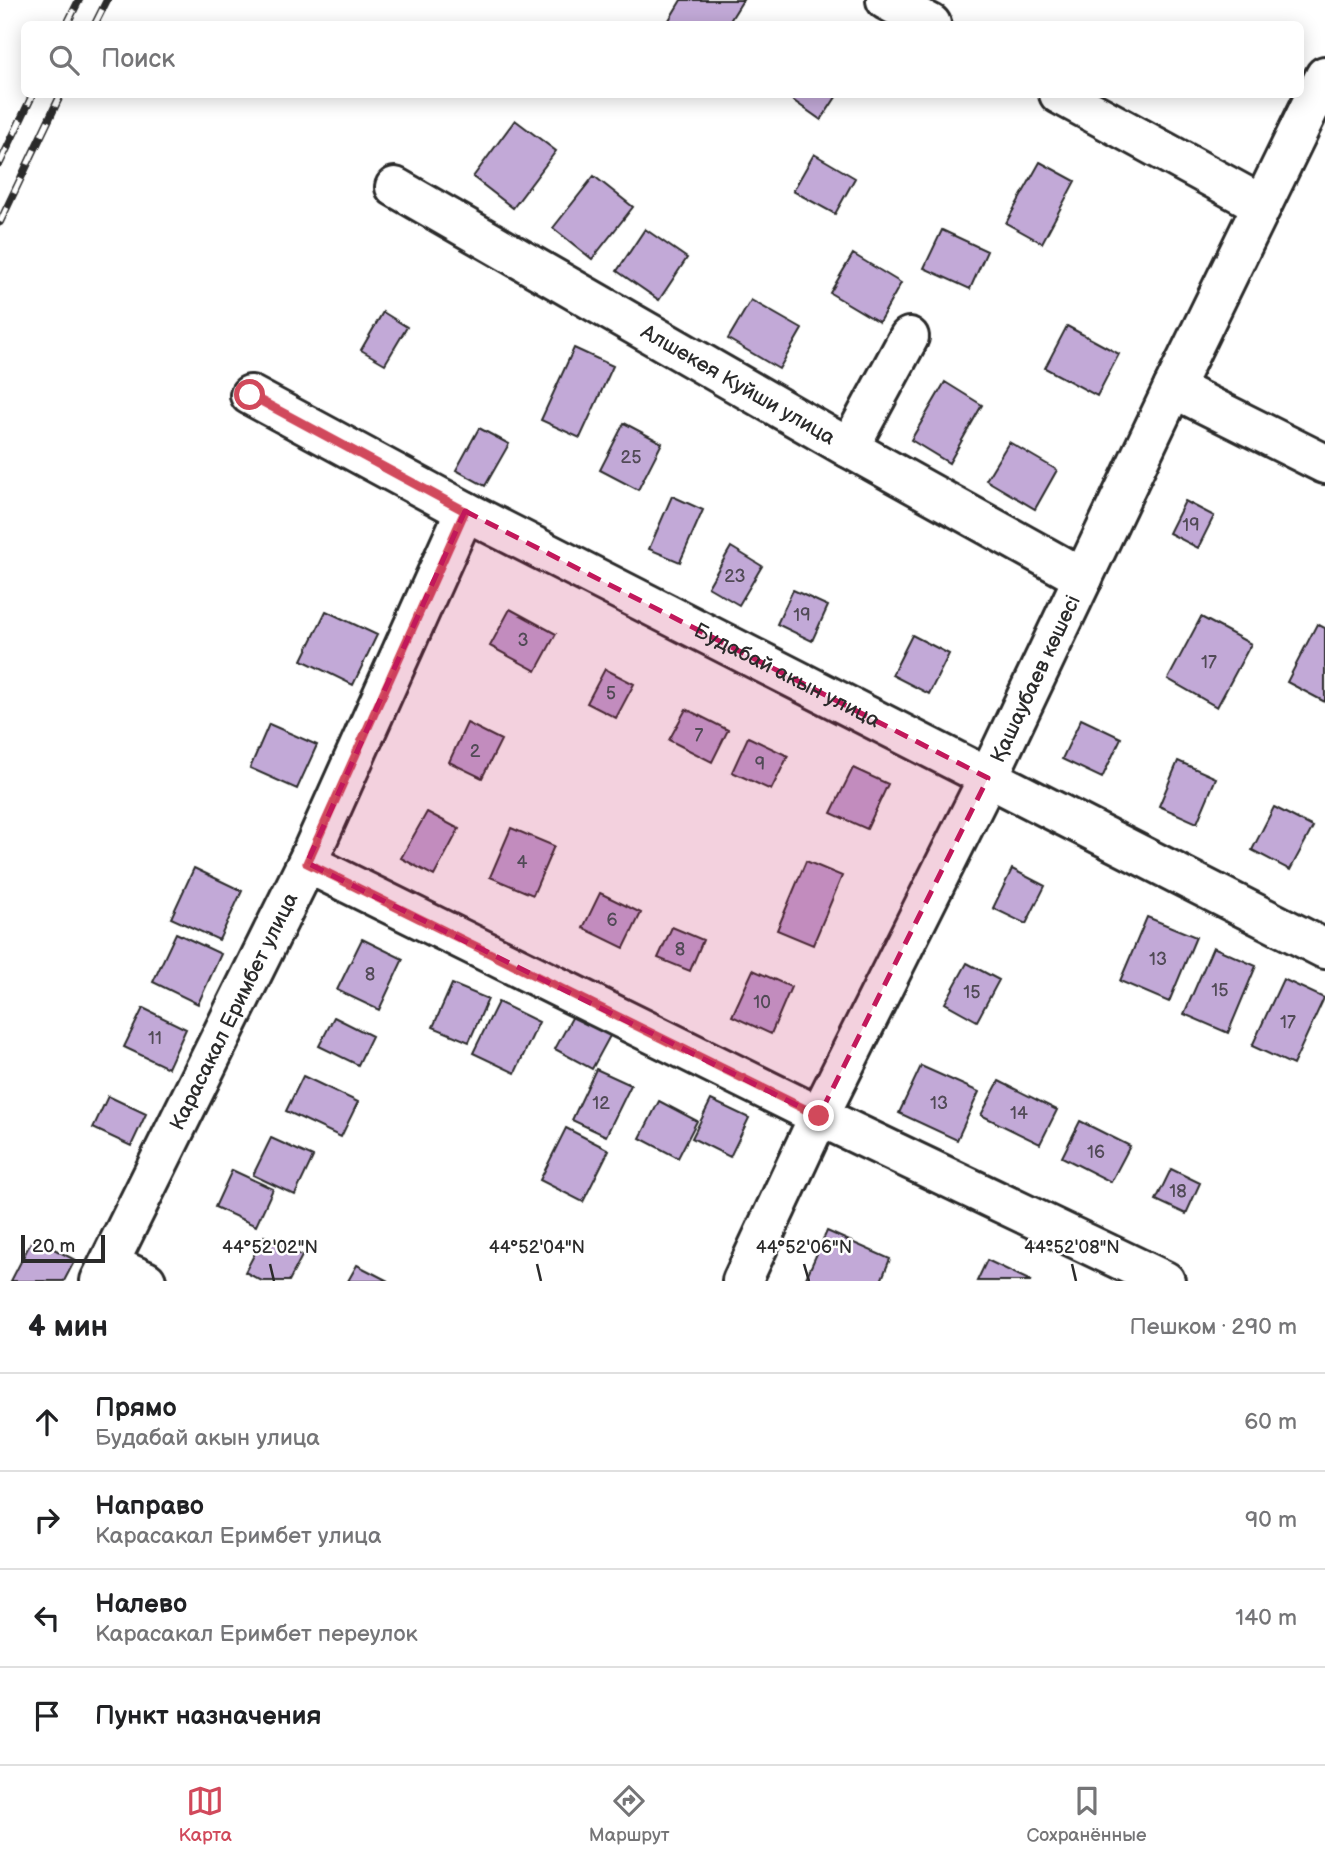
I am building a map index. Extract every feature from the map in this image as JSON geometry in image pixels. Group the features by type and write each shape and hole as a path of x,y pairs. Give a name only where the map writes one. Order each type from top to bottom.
{"street":[{"path":"886,0 925,21"},
{"name":"Қашаубаев көшесі","path":"743,1281 819,1116 988,778 1325,76"},
{"path":"1066,98 1262,205"},
{"name":"Алшекея Куйши улица","path":"395,187 849,448 1083,578"},
{"path":"849,448 909,337"},
{"path":"1173,388 1325,464"},
{"name":"Будабай акын улица","path":"250,395 465,511 1325,949"},
{"name":"Карасакал Еримбет улица","path":"104,1273 307,863 465,511"},
{"path":"307,863 819,1116 1165,1281"},
{"path":"104,1273 146,1281"}],"highlighted area":[{"path":"465,511 988,778 819,1116 307,863"}],"building":[{"path":"681,0 743,0 730,21 669,20"},
{"path":"790,98 835,98 821,120"},
{"path":"515,120 556,151 513,208 473,177"},
{"path":"814,154 855,178 835,214 793,191"},
{"path":"1040,162 1075,181 1042,243 1006,223"},
{"path":"594,176 633,207 592,259 553,228"},
{"path":"645,229 687,258 659,300 617,271"},
{"path":"942,230 987,251 970,289 924,268"},
{"path":"853,254 901,283 879,322 830,293"},
{"path":"751,300 802,329 779,369 728,339"},
{"path":"383,312 407,327 385,364 361,350"},
{"path":"1067,326 1119,354 1097,396 1045,368"},
{"path":"574,348 613,366 580,438 541,420"},
{"path":"945,382 982,405 949,463 911,440"},
{"path":"624,423 662,443 638,490 600,470"},
{"path":"479,428 509,444 485,486 456,470"},
{"path":"1009,442 1057,470 1035,509 986,480"},
{"path":"672,496 703,510 680,562 649,549"},
{"path":"1185,501 1214,516 1198,548 1169,533"},
{"path":"731,547 762,566 739,605 708,587"},
{"path":"793,590 828,606 812,641 777,624"},
{"path":"510,609 556,634 536,671 490,646"},
{"path":"326,611 377,635 353,685 302,660"},
{"path":"1201,617 1251,644 1217,707 1168,679"},
{"path":"1317,624 1325,628 1325,702 1287,682"},
{"path":"912,635 949,654 929,694 892,675"},
{"path":"605,669 634,684 616,718 587,703"},
{"path":"686,709 728,730 712,762 669,740"},
{"path":"1081,719 1121,738 1102,778 1062,759"},
{"path":"467,723 501,740 482,778 449,762"},
{"path":"269,724 317,745 297,789 250,768"},
{"path":"748,737 788,756 771,790 732,772"},
{"path":"1178,761 1216,778 1197,823 1159,806"},
{"path":"853,768 888,784 867,829 831,813"},
{"path":"1274,807 1313,827 1290,870 1252,850"},
{"path":"427,812 459,829 434,876 401,858"},
{"path":"511,828 554,846 533,895 490,877"},
{"path":"806,861 842,876 813,945 777,930"},
{"path":"194,868 242,891 219,940 171,918"},
{"path":"1012,869 1045,886 1026,924 993,908"},
{"path":"600,893 641,913 624,948 583,928"},
{"path":"1147,917 1196,937 1169,1002 1120,981"},
{"path":"672,927 703,940 690,971 658,958"},
{"path":"176,933 221,954 198,1004 153,982"},
{"path":"362,939 403,959 379,1010 337,990"},
{"path":"1213,947 1256,966 1228,1033 1184,1014"},
{"path":"967,963 999,980 977,1021 945,1003"},
{"path":"753,970 791,987 771,1034 732,1016"},
{"path":"1283,979 1324,998 1293,1065 1252,1046"},
{"path":"452,984 488,999 469,1042 433,1027"},
{"path":"498,1002 539,1022 515,1073 473,1053"},
{"path":"143,1008 186,1029 168,1068 124,1047"},
{"path":"574,1014 611,1034 592,1069 555,1049"},
{"path":"334,1017 372,1036 358,1065 319,1046"},
{"path":"921,1066 979,1092 957,1140 899,1113"},
{"path":"596,1069 631,1085 606,1136 572,1120"},
{"path":"303,1076 358,1102 341,1137 286,1111"},
{"path":"999,1081 1057,1110 1040,1144 981,1115"},
{"path":"108,1096 146,1114 131,1146 93,1128"},
{"path":"711,1100 749,1118 730,1157 692,1138"},
{"path":"659,1101 697,1121 678,1158 640,1138"},
{"path":"1080,1121 1130,1146 1111,1182 1062,1157"},
{"path":"566,1128 609,1150 583,1202 540,1180"},
{"path":"271,1138 313,1157 295,1195 253,1175"},
{"path":"1171,1169 1200,1183 1186,1214 1156,1200"},
{"path":"232,1170 273,1189 256,1226 215,1207"},
{"path":"827,1231 890,1259 881,1281 814,1281 806,1278"},
{"path":"264,1236 302,1256 289,1281 262,1281 245,1272"},
{"path":"33,1238 75,1260 64,1281 11,1281"},
{"path":"987,1260 1031,1281 977,1281"},
{"path":"357,1265 388,1281 348,1281"}],"railway":[{"path":"68,21 79,0"},
{"path":"96,21 107,0"},
{"path":"0,163 31,98"},
{"path":"0,222 59,98"}],"route":[{"path":"250,395 465,511 307,863 819,1116"}]}
